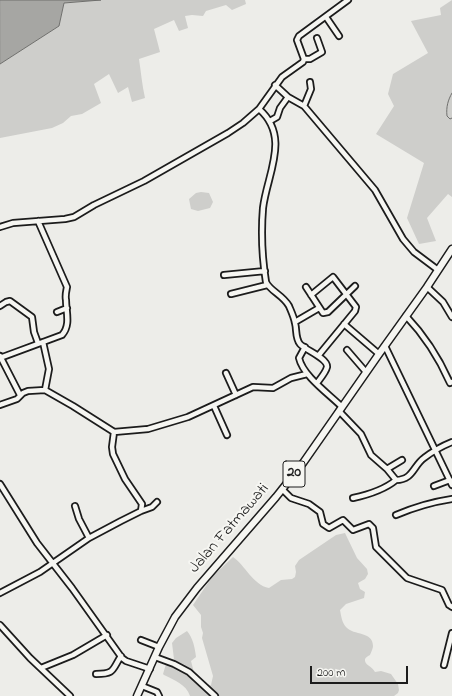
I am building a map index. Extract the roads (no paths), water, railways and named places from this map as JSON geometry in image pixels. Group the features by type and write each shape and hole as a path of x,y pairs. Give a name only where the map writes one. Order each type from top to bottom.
{"highway":[{"name":"Jalan Fatmawati","path":"137,696 159,647 175,617 197,588 303,463 452,249"}],"street":[{"path":"304,59 297,42 297,38 348,0"},
{"path":"326,17 338,36"},
{"path":"304,59 310,59 322,52 317,38"},
{"path":"0,227 7,224 69,218 116,195 228,133 242,123 259,108 282,77 301,64 304,59"},
{"path":"304,106 311,89 310,82"},
{"path":"275,85 288,97 304,106 375,190 402,239 414,252 438,270"},
{"path":"270,121 277,117 280,108 288,97"},
{"path":"259,108 270,121 274,130 275,150 271,178 264,205 262,236 267,285 286,302 295,322 298,340 301,345 318,356 326,364 327,366 317,383"},
{"path":"20,395 0,358 64,334 68,318 65,296 67,287 38,221"},
{"path":"224,275 265,271"},
{"path":"311,295 332,277 356,307 355,311 318,356"},
{"path":"232,294 267,285"},
{"path":"306,288 323,313 355,286"},
{"path":"427,287 443,302 452,317"},
{"path":"0,306 10,301 32,317 34,332 41,342 49,370 45,390"},
{"path":"57,312 66,308"},
{"path":"295,322 319,308"},
{"path":"406,316 432,348 451,384"},
{"path":"344,324 379,354"},
{"path":"385,346 451,483 434,486"},
{"path":"305,348 299,358 301,367 341,409 361,434 371,455 387,468 396,480"},
{"path":"346,350 366,372"},
{"path":"226,373 236,395"},
{"path":"0,405 17,399 20,395 30,390 45,390 114,432 148,429 188,417 253,387 273,388 291,378 307,374"},
{"path":"214,406 227,435"},
{"path":"114,432 112,447 113,454 125,479 142,504 141,511"},
{"path":"353,498 388,486 396,480 402,480 411,475 416,465 435,449 452,442"},
{"path":"387,468 402,460"},
{"path":"0,484 37,543 107,635 121,656 126,661 150,669"},
{"path":"282,489 291,498 309,504 320,512 323,524 329,528 343,520 353,530 369,524 373,528 376,547 389,561 407,578 442,590 449,605 452,607"},
{"path":"396,515 414,507 452,499"},
{"path":"0,593 32,577 90,538 121,520 152,507 157,502"},
{"path":"75,506 79,518 90,538"},
{"path":"0,625 40,668 70,696"},
{"path":"444,665 452,633"},
{"path":"40,668 73,655 107,635"},
{"path":"141,640 159,647"},
{"path":"96,674 109,673 113,671 121,656"},
{"path":"155,657 174,664 189,672 215,696"},
{"path":"142,686 157,692 159,696"}],"waterway":[{"path":"452,93 449,98 447,113 447,116 450,119 452,118"}]}
